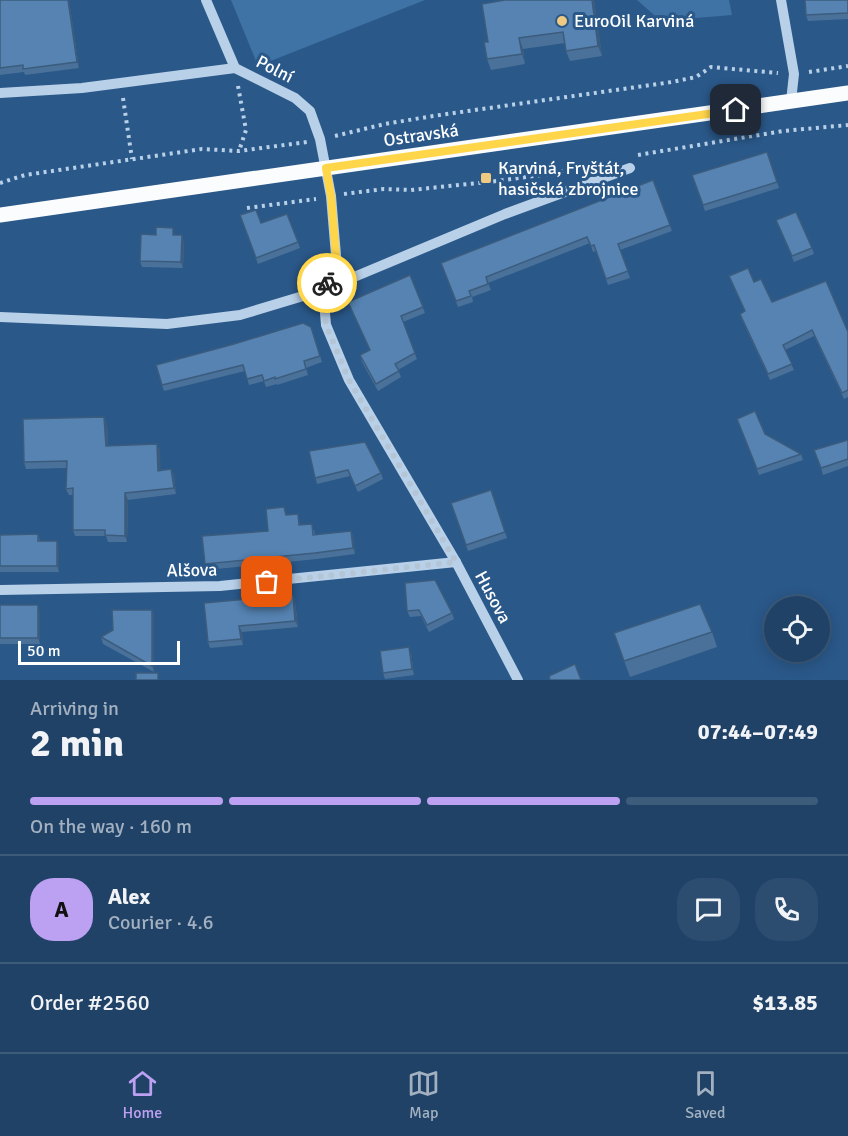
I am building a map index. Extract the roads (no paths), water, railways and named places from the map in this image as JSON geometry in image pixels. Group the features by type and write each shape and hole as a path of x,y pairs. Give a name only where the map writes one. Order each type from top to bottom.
{"main road":[{"name":"Ostravská","path":"0,215 848,93"}],"street":[{"name":"Polní","path":"206,0 235,68 295,98 310,111 320,139 326,168"},
{"path":"781,0 794,74 791,101"},
{"path":"0,93 82,88 235,68"},
{"path":"323,290 337,267 331,196 326,168"},
{"path":"0,317 167,324 240,315 323,290 505,213 630,168"},
{"name":"Husova","path":"323,290 326,325 349,380 456,562 518,680"},
{"name":"Alšova","path":"0,590 220,586 456,562"}],"place":[{"name":"EuroOil Karviná","path":"562,21"},
{"name":"Karviná, Fryštát, hasičská zbrojnice","path":"486,178"}]}
